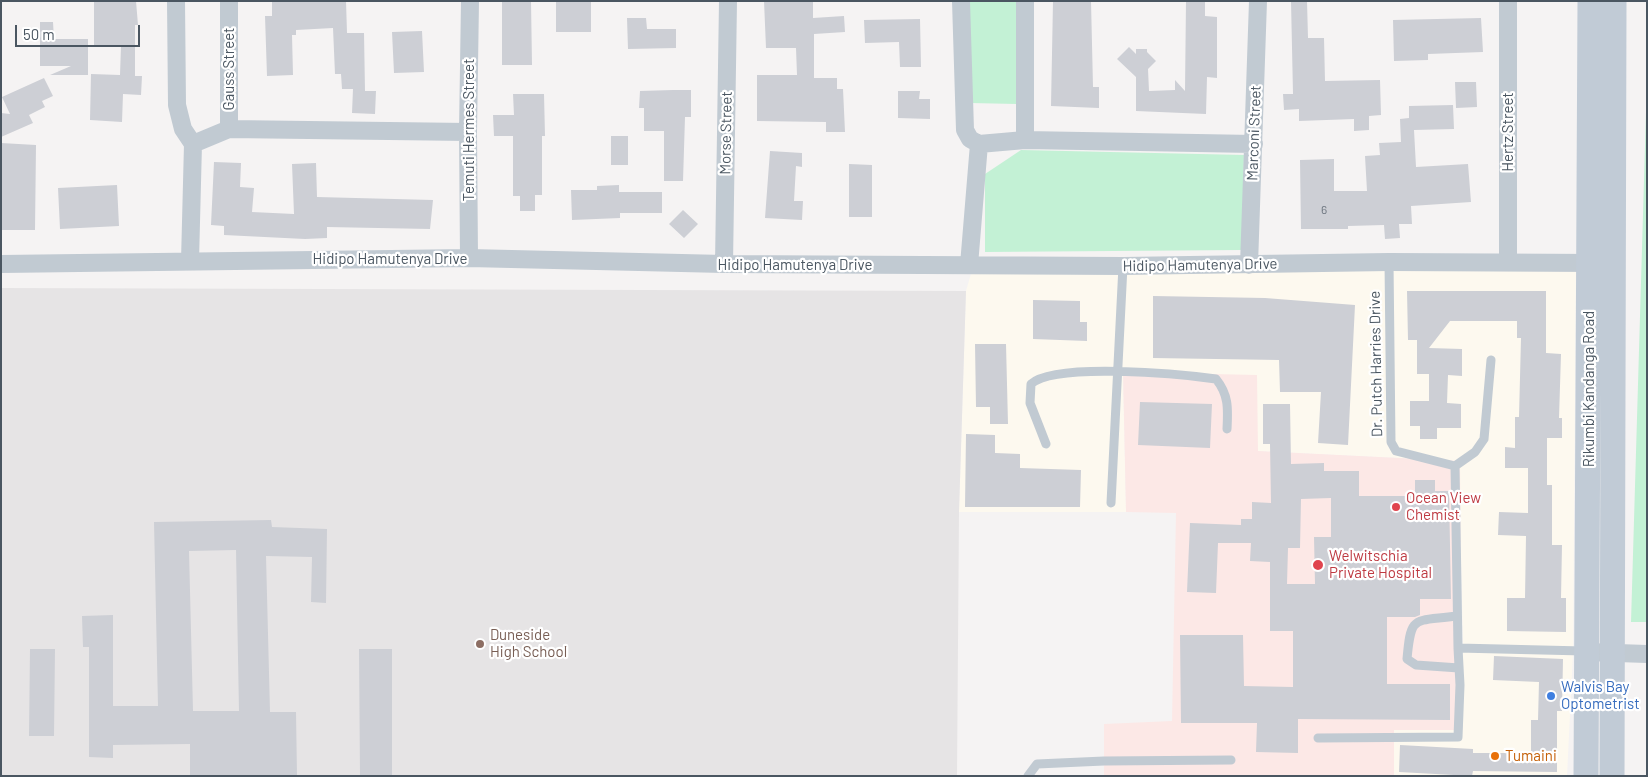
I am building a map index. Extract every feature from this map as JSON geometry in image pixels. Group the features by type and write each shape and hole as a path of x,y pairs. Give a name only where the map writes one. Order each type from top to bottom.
{"main road":[{"name":"Rikumbi Kandanga Road","path":"1586,776 1590,1"},
{"name":"Rikumbi Kandanga Road","path":"1612,776 1615,265 1614,1"}],"street":[{"path":"176,1 177,105 183,129 193,144 190,261"},
{"name":"Gauss Street","path":"193,144 229,129 229,1"},
{"name":"Temuti Hermes Street","path":"469,258 470,1"},
{"name":"Morse Street","path":"724,264 728,1"},
{"path":"961,1 965,130 970,139 979,144 1025,140 1254,144"},
{"path":"1025,1 1025,140"},
{"name":"Marconi Street","path":"1249,265 1258,1"},
{"name":"Hertz Street","path":"1508,1 1508,262"},
{"path":"229,129 468,132"},
{"path":"969,265 979,144"},
{"name":"Hidipo Hamutenya Drive","path":"1,264 469,258 724,264 1123,266 1388,262 1590,262 1615,265"},
{"path":"1587,652 1647,654"}],"lane":[{"name":"Dr. Putch Harries Drive","path":"1388,262 1389,427 1392,446 1396,451 1456,466"},
{"path":"1111,503 1123,266"},
{"path":"1318,738 1458,737 1459,668 1456,616 1456,466 1475,452 1484,439 1491,360"},
{"path":"1046,444 1030,403 1031,384 1038,378 1117,371 1174,373 1216,379 1224,389 1229,403 1227,429"},
{"path":"1456,616 1419,621 1413,624 1410,630 1407,659 1416,665 1459,668"},
{"path":"1458,648 1587,652"},
{"path":"1028,776 1037,764 1104,761 1231,760"}],"shaded area":[{"path":"975,260 1576,265 1573,653 1567,776 1394,776 1394,730 1462,729 1463,648 1459,461 1257,451 1123,373 1126,512 959,512 966,291"},
{"name":"Duneside High School","path":"1,288 966,291 959,512 957,776 1,776"},
{"name":"Welwitschia Private Hospital","path":"1123,372 1257,375 1258,451 1460,461 1462,730 1394,730 1394,776 1104,776 1104,724 1172,721 1176,513 1126,512"}],"green space":[{"path":"969,1 1016,1 1017,104 970,103"},
{"path":"1647,78 1647,622 1631,622"},
{"path":"1021,150 1244,155 1242,250 985,252 985,174"}],"building":[{"path":"94,1 136,1 138,25 135,25 135,76 142,76 141,95 123,94 122,122 90,120 91,74 120,75 121,46 94,46"},
{"path":"272,1 346,1 347,33 364,33 365,91 376,91 375,114 352,113 353,89 342,89 341,74 335,74 333,28 296,30 296,35 292,35 293,75 267,76 265,16 272,16"},
{"path":"502,1 531,1 532,65 502,65"},
{"path":"556,1 591,1 591,32 556,32"},
{"path":"764,1 813,1 813,18 844,16 845,32 814,34 814,78 837,78 837,89 843,89 845,132 826,132 826,122 757,121 757,75 797,75 796,48 766,48"},
{"path":"1053,1 1091,1 1093,87 1099,87 1099,108 1051,106"},
{"path":"1186,1 1205,1 1205,16 1217,17 1217,78 1207,77 1206,114 1136,111 1136,77 1117,59 1129,47 1136,54 1136,49 1147,49 1147,52 1156,61 1148,69 1149,91 1175,90 1175,80 1185,91"},
{"path":"1291,1 1307,1 1308,38 1324,38 1325,81 1380,80 1381,115 1369,116 1369,130 1354,131 1354,119 1299,121 1299,109 1284,110 1283,94 1293,94"},
{"path":"627,18 646,18 647,29 676,29 676,48 628,49"},
{"path":"1481,18 1483,52 1428,54 1428,60 1394,61 1393,20"},
{"path":"920,19 921,67 900,67 899,42 865,43 864,20"},
{"path":"40,22 53,22 54,39 88,39 88,75 50,75 71,66 40,66"},
{"path":"422,31 424,72 394,73 392,32"},
{"path":"44,78 53,96 42,101 45,107 29,115 33,123 1,137 1,113 10,114 2,97"},
{"path":"1455,82 1476,82 1477,107 1456,108"},
{"path":"691,90 691,117 685,117 683,181 664,181 664,131 644,131 644,108 639,108 640,91"},
{"path":"898,91 920,91 919,99 930,99 930,119 898,118"},
{"path":"513,94 544,94 545,136 542,136 542,195 535,195 535,211 520,211 520,196 513,196 513,136 494,136 493,115 514,115"},
{"path":"1453,105 1454,129 1414,130 1416,167 1468,164 1471,202 1411,206 1412,224 1399,224 1400,238 1385,239 1384,225 1348,226 1348,229 1301,229 1300,160 1334,159 1334,191 1367,191 1365,156 1380,155 1379,143 1401,142 1400,119 1409,118 1409,106"},
{"path":"611,136 628,136 628,165 611,165"},
{"path":"1,143 36,145 35,230 1,230"},
{"path":"770,151 802,153 802,167 796,166 794,201 803,201 802,220 765,218"},
{"path":"214,162 241,163 240,187 254,188 252,212 294,214 292,164 316,163 317,197 433,200 430,229 327,227 327,238 305,239 224,235 224,226 211,225"},
{"path":"849,164 872,165 872,217 849,217"},
{"path":"117,185 119,226 60,229 58,188"},
{"path":"619,185 619,192 662,192 662,213 620,213 620,218 572,220 571,190 597,190 597,186"},
{"path":"683,210 698,224 684,238 669,224"},
{"path":"1407,291 1546,291 1546,353 1561,354 1559,418 1562,418 1562,438 1547,438 1547,485 1552,485 1552,545 1562,545 1561,598 1566,598 1566,632 1507,631 1507,598 1525,598 1526,536 1498,535 1499,512 1528,513 1528,468 1505,468 1505,447 1515,448 1515,417 1519,417 1521,338 1517,338 1517,321 1450,321 1429,348 1462,349 1462,376 1448,375 1447,403 1461,404 1461,428 1437,428 1437,439 1420,439 1420,426 1410,426 1410,401 1429,401 1429,374 1417,374 1417,340 1408,340"},
{"path":"1153,296 1265,298 1355,305 1348,445 1318,443 1321,392 1280,392 1279,360 1153,358"},
{"path":"1033,300 1080,301 1080,322 1087,322 1087,341 1033,339"},
{"path":"975,344 1006,344 1008,424 990,424 990,407 976,407"},
{"path":"1140,402 1212,404 1210,448 1138,445"},
{"path":"1263,404 1290,404 1291,464 1324,463 1324,471 1359,471 1359,496 1415,496 1415,480 1435,480 1435,491 1449,491 1451,599 1420,599 1420,615 1415,617 1387,617 1387,684 1450,684 1450,720 1298,719 1298,753 1256,752 1257,723 1181,723 1180,635 1243,635 1244,686 1293,687 1293,631 1270,631 1270,562 1250,561 1251,543 1218,543 1216,593 1187,592 1190,523 1241,525 1241,519 1252,519 1252,502 1271,503 1270,444 1263,444","holes":["1331,498 1331,537 1314,537 1315,584 1287,584 1288,548 1300,548 1301,499"]},
{"path":"966,434 995,435 995,453 1020,454 1020,468 1081,470 1080,507 965,507"},
{"path":"271,520 272,527 327,529 326,603 311,602 312,557 266,556 270,712 296,712 297,776 190,776 190,744 113,745 113,758 89,757 89,647 83,647 82,616 113,615 113,706 158,706 154,522","holes":["236,550 239,711 193,711 189,551"]},
{"path":"30,649 55,649 54,736 29,736"},
{"path":"359,649 392,649 392,776 360,776"},
{"path":"1494,656 1563,659 1562,711 1557,711 1557,772 1473,771 1472,776 1399,772 1400,745 1473,749 1473,753 1531,753 1531,720 1538,720 1539,682 1493,680"}],"place":[{"name":"Ocean View Chemist","path":"1396,507"},
{"name":"Welwitschia Private Hospital","path":"1318,565"},
{"name":"Duneside High School","path":"480,644"},
{"name":"Walvis Bay Optometrist","path":"1551,696"},
{"name":"Tumaini","path":"1495,756"}]}
